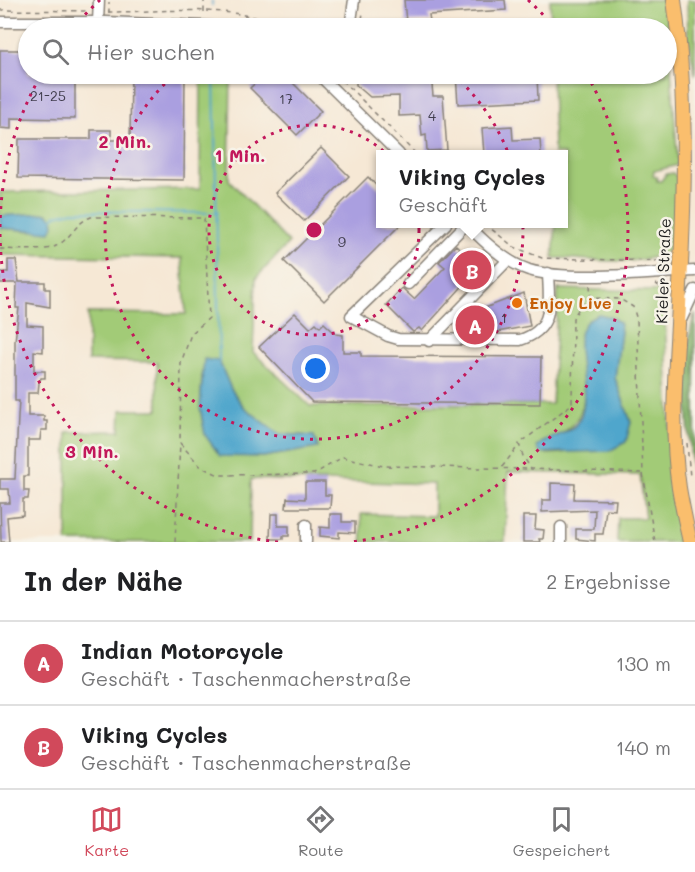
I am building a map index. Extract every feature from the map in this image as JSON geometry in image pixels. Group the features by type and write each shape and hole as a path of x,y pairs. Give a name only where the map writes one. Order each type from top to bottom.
{"main road":[{"name":"Kieler Straße","path":"674,0 676,18"},
{"name":"Kieler Straße","path":"677,34 683,102 681,254 674,374 675,426 679,488 690,542"}],"street":[{"path":"351,18 354,0"},
{"path":"36,18 99,11 152,18"},
{"path":"0,22 18,20"},
{"path":"328,84 395,150"},
{"path":"442,228 351,316 388,336 429,341 520,340 533,336 548,316 548,273"},
{"path":"408,284 462,228"},
{"path":"470,228 508,260 529,270 590,275 695,271"},
{"path":"429,341 508,260"},
{"path":"409,261 419,272"},
{"path":"678,326 695,290"},
{"path":"306,525 306,542"},
{"path":"561,527 561,542"}],"path":[{"path":"204,0 204,18"},
{"path":"0,10 204,13 259,18"},
{"path":"346,84 412,150"},
{"path":"0,249 55,248 82,220 92,217 204,218 209,318 191,334 181,363 175,542"},
{"path":"490,228 513,247 542,258 658,261 670,253 681,254"},
{"path":"590,275 591,298"},
{"path":"501,467 519,444 547,426 572,404 573,318 581,305 591,298 621,299 633,307 637,320 643,473 655,542"},
{"path":"686,437 690,482"},
{"path":"180,443 201,467 219,475 314,474 343,457 383,466 501,467 643,473"},
{"path":"519,444 531,469"}],"green space":[{"path":"550,0 666,0 667,18 551,18"},
{"path":"687,0 695,0 695,75 688,36"},
{"path":"201,84 231,84 229,180 289,243 256,278 253,352 310,406 552,404 558,289 659,291 664,297 673,488 684,542 617,542 618,518 645,518 640,475 508,472 505,542 362,542 361,514 434,516 434,484 251,479 250,542 67,542 67,432 120,431 121,410 158,410 157,362 88,361 88,313 186,314 182,258 0,255 0,228 32,231 47,213 0,216 0,192 200,189","holes":["621,331 615,378 631,422 564,453 547,454 541,443 560,435 573,425 584,400 579,334","219,361 231,389 244,407 279,434 314,436 318,448 263,457 220,455 207,435 202,418 202,375"]},
{"path":"552,84 672,84 678,165 654,171 653,176 657,177 657,181 661,181 666,174 673,173 678,178 674,247 662,254 633,261 553,258 556,228 568,228 568,150 554,150"},
{"path":"695,313 695,500 687,380 690,333"}],"water":[{"path":"47,213 53,218 54,225 51,232 0,228 0,216"},
{"path":"599,314 619,322 621,331 615,378 631,422 626,442 609,451 540,453 537,447 570,430 579,420 584,393 579,346 581,332 587,321"},
{"path":"204,359 219,361 231,389 244,407 279,434 314,436 318,448 263,457 220,456 205,435 200,407"}],"building":[{"path":"404,0 505,0 506,10 429,15 430,18 406,18"},
{"path":"0,50 18,50 18,84 75,84 75,119 11,118 11,129 0,128"},
{"path":"131,84 185,84 184,180 18,178 19,139 91,139 91,130 111,130 111,140 130,140"},
{"path":"254,84 294,84 321,111 297,135 250,88"},
{"path":"432,84 433,96 443,96 447,150 427,150 426,135 422,136 420,115 399,116 399,96 370,97 356,85"},
{"path":"457,84 537,84 538,100 458,104"},
{"path":"512,126 513,140 540,139 541,150 484,150 482,128"},
{"path":"321,148 349,176 304,221 275,193"},
{"path":"368,177 376,185 376,228 397,228 324,301 284,261"},
{"path":"456,245 483,270 471,283 468,280 422,331 419,328 413,332 386,305 402,288 414,299 445,267 439,262"},
{"path":"8,260 16,260 19,282 45,282 45,289 50,289 50,307 27,303 27,325 43,326 43,352 34,351 34,371 45,371 45,378 41,378 38,393 28,393 28,416 44,416 44,421 47,421 47,430 41,430 40,440 28,440 28,476 24,476 24,491 29,491 28,499 23,499 23,515 7,517 9,542 1,542 0,503 10,503 9,489 0,489 0,479 15,479 19,401 15,401 15,341 19,308 16,308 17,283 0,283 0,272 8,272"},
{"path":"524,293 530,326 497,332 466,332 464,329 463,324 469,314"},
{"path":"295,313 310,328 316,323 320,327 324,323 336,334 343,335 343,352 361,352 361,356 541,357 540,404 312,402 259,347"},
{"path":"305,482 325,482 325,495 331,495 330,508 286,508 287,498 305,499"},
{"path":"551,483 575,484 574,499 616,500 615,510 606,509 603,534 595,534 595,541 576,539 576,529 594,529 595,510 542,512 542,500 551,500"},
{"path":"271,514 278,514 278,526 289,526 289,536 283,536 283,539 270,539"},
{"path":"330,514 342,514 342,522 355,522 355,533 339,532 339,538 320,536 320,527 330,528"},
{"path":"523,516 536,516 535,529 544,530 543,539 539,539 540,542 523,542"}],"waterway":[{"path":"212,0 212,5"},
{"path":"214,84 219,361"},
{"path":"53,218 56,215 73,211 218,213"}],"place":[{"name":"Viking Cycles","path":"472,270"},
{"name":"Enjoy Live","path":"517,303"},
{"name":"Indian Motorcycle","path":"475,325"}]}
